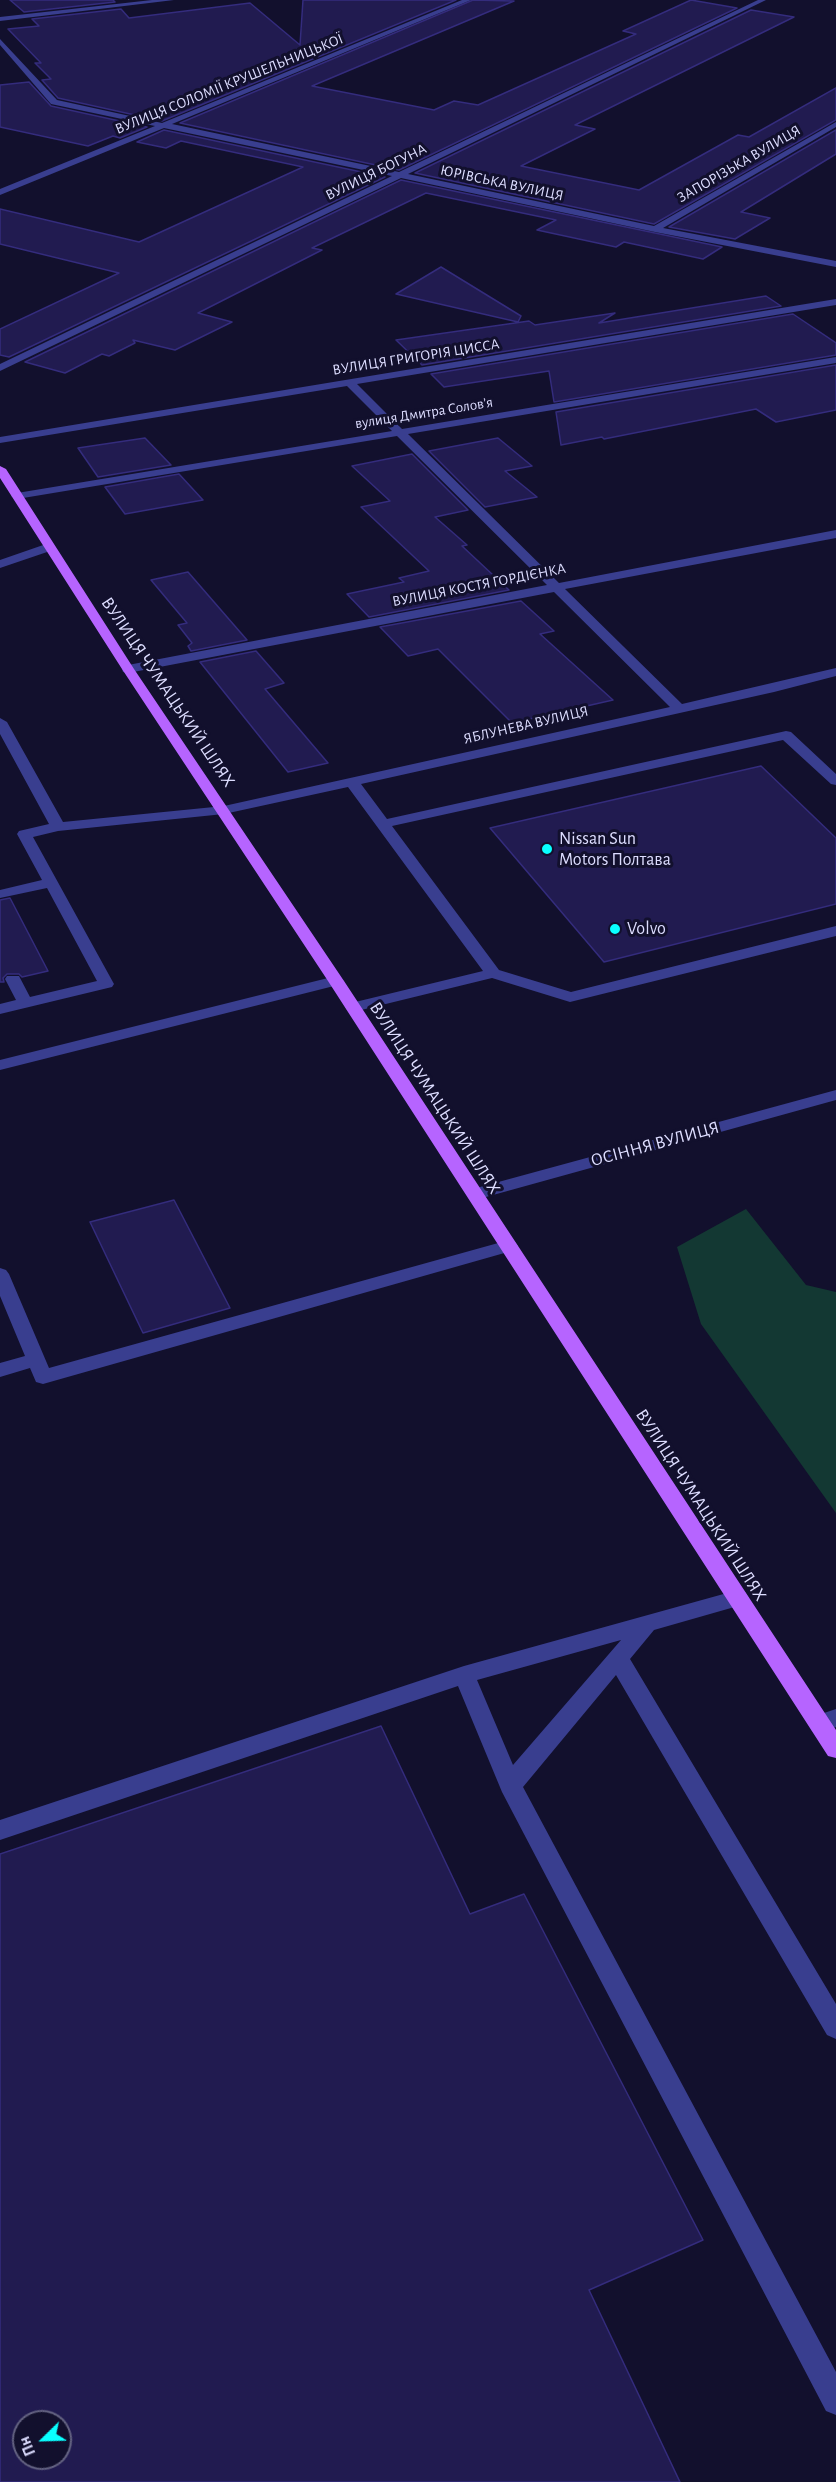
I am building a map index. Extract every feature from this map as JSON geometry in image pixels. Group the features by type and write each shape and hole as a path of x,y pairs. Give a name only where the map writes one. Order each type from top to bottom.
{"main road":[{"name":"ВУЛИЦЯ ЧУМАЦЬКИЙ ШЛЯХ","path":"0,469 128,669 224,810 738,1598 828,1721 836,1749"}],"street":[{"path":"0,19 171,0"},
{"name":"ВУЛИЦЯ СОЛОМІЇ КРУШЕЛЬНИЦЬКОЇ","path":"0,192 468,0"},
{"name":"ВУЛИЦЯ БОГУНА","path":"0,368 763,0"},
{"name":"ЮРІВСЬКА ВУЛИЦЯ","path":"0,42 54,102 655,229 836,264"},
{"name":"ЗАПОРІЗЬКА ВУЛИЦЯ","path":"655,229 836,124"},
{"name":"ВУЛИЦЯ ГРИГОРІЯ ЦИССА","path":"0,440 836,302"},
{"name":"вулиця Дмитра Соловʼя","path":"17,496 836,360"},
{"path":"350,383 678,708"},
{"name":"ВУЛИЦЯ КОСТЯ ГОРДІЄНКА","path":"128,669 836,534"},
{"path":"0,564 50,547"},
{"name":"ЯБЛУНЕВА ВУЛИЦЯ","path":"51,883 24,834 58,827 224,810 774,688 836,672"},
{"path":"0,722 58,827"},
{"path":"383,824 786,735 836,781"},
{"path":"352,782 493,973"},
{"path":"0,894 51,883 106,984 0,1009"},
{"path":"353,1007 493,973 570,998 836,931"},
{"path":"13,979 25,1003"},
{"path":"0,1065 336,981"},
{"name":"ОСІННЯ ВУЛИЦЯ","path":"475,1194 836,1095"},
{"path":"0,1274 43,1377 509,1246"},
{"path":"0,1370 36,1360"},
{"path":"0,1830 464,1675 738,1598"},
{"path":"510,1785 646,1625"},
{"path":"618,1659 836,2027"},
{"path":"464,1675 510,1785 836,2402"}],"green space":[{"path":"746,1209 806,1285 836,1292 836,1513 701,1324 677,1247"}],"building":[{"path":"10,0 113,0 115,2 24,12"},
{"path":"303,0 456,0 162,121 58,98 42,80 51,79 35,63 41,63 8,29 39,26 32,19 121,9 129,18 250,3 300,45"},
{"path":"473,0 514,1 312,86 434,110 454,101 478,105 636,34 623,31 691,0 737,8 399,170 180,123"},
{"path":"751,10 794,17 575,125 595,129 521,166 639,190 738,135 749,137 836,88 836,120 654,224 415,173"},
{"path":"29,82 51,106 147,127 120,138 113,136 88,146 0,127 0,85"},
{"path":"164,130 385,177 9,357 0,355 0,329 119,273 0,244 0,209 139,242 303,167 181,141 166,148 137,142"},
{"path":"836,130 836,154 741,212 770,218 735,239 669,227"},
{"path":"401,180 722,247 703,259 624,242 616,247 537,230 556,220 426,193 312,248 322,250 198,313 232,322 175,350 133,340 135,343 109,356 102,354 65,373 25,362"},
{"path":"441,267 521,316 518,322 396,294"},
{"path":"766,296 781,306 422,365 396,340 529,321 535,325 615,313 599,323"},
{"path":"793,314 836,343 836,355 554,402 549,371 444,387 431,374"},
{"path":"836,365 836,410 776,422 756,409 604,439 602,437 561,445 556,412"},
{"path":"145,438 171,465 98,477 78,448"},
{"path":"498,438 532,466 505,471 537,497 485,507 429,451"},
{"path":"412,454 468,510 435,517 467,545 462,546 509,590 369,617 347,594 404,582 399,578 429,571 361,507 390,501 352,466"},
{"path":"179,474 203,500 125,514 105,487"},
{"path":"188,572 247,640 191,651 188,646 192,643 178,625 187,623 151,580"},
{"path":"521,601 554,631 540,634 613,700 512,723 438,649 408,656 380,627"},
{"path":"256,651 284,683 265,689 328,763 288,772 200,662"},
{"path":"761,766 836,838 836,904 604,962 490,828"},
{"path":"10,898 48,971 22,977 19,974 7,974 3,978 4,982 0,982 0,900"},
{"path":"174,1200 230,1308 143,1333 90,1222"},
{"path":"381,1726 470,1914 524,1894 703,2240 589,2290 680,2482 0,2482 0,1854"}],"place":[{"name":"Nissan Sun Motors Полтава","path":"547,849"},
{"name":"Volvo","path":"615,929"}]}
